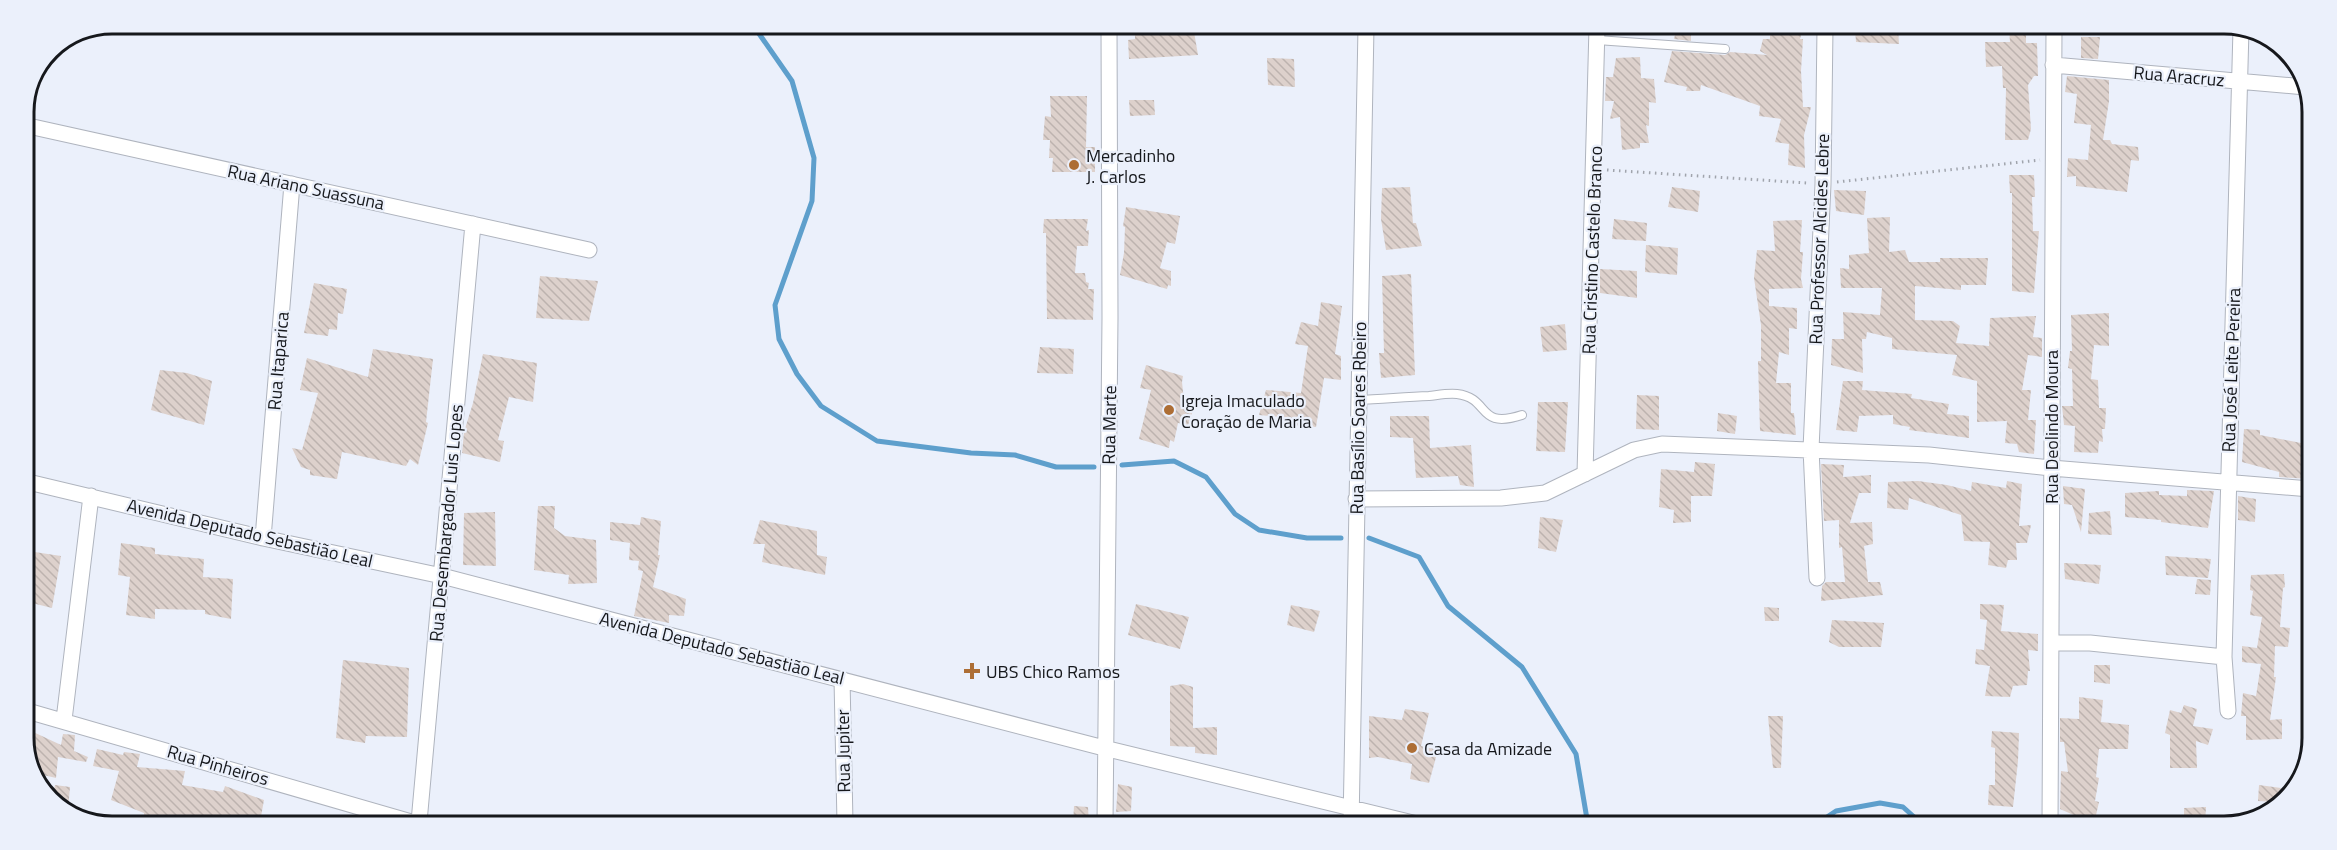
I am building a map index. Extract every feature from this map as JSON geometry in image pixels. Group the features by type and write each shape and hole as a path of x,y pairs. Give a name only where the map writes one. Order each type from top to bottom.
{"street":[{"name":"Rua Marte","path":"1105,816 1110,318 1109,34"},
{"name":"Rua Basílio Soares Rbeiro","path":"1351,816 1366,34"},
{"name":"Rua Cristino Castelo Branco","path":"1585,474 1597,34"},
{"name":"Rua Professor Alcides Lebre","path":"1817,578 1811,449 1823,184 1825,34"},
{"name":"Rua Deolindo Moura","path":"2050,816 2054,34"},
{"name":"Rua José Leite Pereira","path":"2228,711 2224,657 2241,37"},
{"name":"Rua Aracruz","path":"2053,65 2298,86"},
{"name":"Rua Ariano Suassuna","path":"34,127 589,250"},
{"name":"Rua Itaparica","path":"263,538 292,184"},
{"name":"Rua Desembargador Luis Lopes","path":"420,816 473,224"},
{"path":"1356,499 1501,498 1545,493 1634,450 1662,444 1929,455 2050,468 2302,488"},
{"name":"Avenida Deputado Sebastião Leal","path":"35,483 263,538 442,576 1104,748 1347,816"},
{"path":"64,720 91,496"},
{"path":"2050,643 2090,643 2224,657"},
{"name":"Rua Jupiter","path":"842,679 845,816"},
{"name":"Rua Pinheiros","path":"35,713 391,816"}],"lane":[{"path":"1597,34 1725,49"},
{"path":"1358,400 1458,394 1474,400 1489,417 1496,420 1507,420 1522,415"}],"building":[{"path":"1135,34 1194,34 1198,55 1129,59 1128,40 1135,39"},
{"path":"1675,34 1691,34 1691,41 1674,39"},
{"path":"1770,34 1801,34 1800,39 1803,39 1801,71 1803,107 1811,107 1804,135 1805,168 1788,165 1789,144 1775,142 1781,119 1759,116 1760,106 1701,85 1700,91 1686,91 1687,87 1664,82 1672,51 1767,55 1760,51 1763,39 1770,39"},
{"path":"1855,34 1898,34 1899,44 1856,42"},
{"path":"2009,34 2026,34 2026,43 2037,43 2038,76 2034,76 2028,85 2031,129 2028,140 2005,140 2006,88 2003,88 2002,66 1986,67 1985,42 2010,42"},
{"path":"2081,37 2100,37 2098,59 2081,58"},
{"path":"1640,57 1641,78 1654,79 1656,103 1649,102 1649,126 1646,125 1649,143 1640,143 1640,148 1622,150 1620,117 1610,119 1614,101 1605,101 1606,77 1613,77 1616,58"},
{"path":"1267,58 1294,59 1295,87 1268,85"},
{"path":"2067,76 2109,80 2109,101 2103,140 2110,140 2112,144 2138,147 2139,161 2131,160 2127,192 2076,186 2076,176 2067,177 2068,158 2088,160 2091,125 2074,123 2077,94 2065,92"},
{"path":"1050,96 1087,96 1086,147 1095,147 1095,172 1052,172 1053,158 1049,158 1050,140 1043,140 1045,116 1051,117"},
{"path":"1129,100 1154,100 1155,115 1130,116"},
{"path":"2009,175 2034,175 2033,231 2039,231 2034,293 2012,291 2012,193 2010,193"},
{"path":"1410,187 1413,223 1416,223 1422,246 1386,250 1381,219 1382,188"},
{"path":"1672,187 1700,191 1698,212 1668,207"},
{"path":"1834,190 1866,191 1864,215 1836,211"},
{"path":"1126,207 1180,216 1175,244 1167,242 1160,268 1171,271 1171,286 1168,285 1167,289 1120,275 1124,253 1125,227 1123,226"},
{"path":"1890,217 1889,252 1905,250 1909,262 1940,262 1940,258 1988,258 1986,285 1961,285 1961,290 1915,286 1915,320 1953,321 1960,326 1956,343 1989,346 1990,318 2036,316 2033,337 2042,338 2042,357 2028,355 2022,390 2031,390 2028,420 2036,420 2034,454 2019,452 2017,444 2005,443 2007,421 1977,422 1977,381 1952,375 1957,355 1892,349 1892,338 1867,332 1866,339 1862,339 1863,373 1831,365 1832,339 1844,339 1843,312 1880,315 1882,288 1841,288 1840,268 1849,269 1849,255 1869,253 1867,218"},
{"path":"1044,219 1088,219 1086,231 1089,230 1088,246 1077,246 1075,273 1085,273 1086,282 1089,283 1088,289 1094,289 1093,320 1047,319"},
{"path":"1614,219 1647,223 1646,241 1612,239"},
{"path":"1802,220 1800,252 1803,252 1801,279 1803,288 1769,289 1769,306 1797,308 1797,329 1789,328 1789,355 1779,352 1776,383 1791,383 1791,413 1794,413 1796,435 1760,431 1758,361 1761,361 1761,325 1754,278 1757,250 1775,251 1773,221"},
{"path":"1646,245 1678,248 1677,275 1645,272"},
{"path":"1600,269 1637,271 1637,298 1600,293"},
{"path":"1411,274 1415,375 1381,378 1379,353 1384,353 1382,276"},
{"path":"540,276 598,281 589,321 536,318"},
{"path":"314,283 347,289 343,314 338,313 337,330 329,329 328,336 304,333"},
{"path":"1321,302 1342,306 1335,354 1341,356 1341,380 1324,378 1316,427 1290,425 1290,418 1259,415 1266,390 1301,393 1308,346 1295,344 1301,322 1318,326"},
{"path":"2109,313 2109,346 2094,345 2091,379 2098,380 2099,408 2106,408 2105,429 2102,429 2103,442 2099,441 2098,453 2074,452 2075,426 2064,425 2062,406 2073,406 2072,369 2068,368 2070,351 2072,351 2071,315"},
{"path":"1565,324 1567,350 1543,352 1540,327"},
{"path":"1040,347 1074,349 1073,374 1037,373"},
{"path":"373,349 433,359 426,422 428,423 418,465 410,459 406,466 342,452 337,479 310,475 310,470 301,467 292,448 302,450 318,393 300,390 307,358 368,377"},
{"path":"483,354 537,363 533,402 509,397 498,440 504,441 500,462 462,453 464,432 473,403"},
{"path":"1146,365 1183,376 1184,401 1195,404 1188,425 1178,423 1174,442 1170,440 1169,448 1139,439 1151,390 1140,388"},
{"path":"160,370 187,373 212,381 204,425 151,410"},
{"path":"1843,381 1863,381 1862,390 1912,394 1911,398 1949,404 1947,414 1969,416 1969,438 1909,430 1910,427 1893,424 1893,415 1859,416 1857,432 1836,430"},
{"path":"1637,395 1659,396 1659,430 1636,429"},
{"path":"1538,402 1568,402 1565,452 1536,451"},
{"path":"1718,413 1737,416 1735,434 1717,431"},
{"path":"1390,416 1429,416 1430,448 1471,445 1474,487 1460,485 1458,476 1416,478 1413,438 1390,437"},
{"path":"2244,429 2260,430 2260,435 2302,443 2302,478 2279,477 2279,472 2242,462"},
{"path":"1695,462 1715,464 1712,496 1691,496 1691,522 1673,523 1674,510 1659,507 1661,469 1694,472"},
{"path":"1821,464 1844,465 1843,477 1871,475 1871,493 1859,493 1850,523 1872,522 1873,544 1864,546 1868,582 1880,582 1883,595 1821,601 1822,586 1826,582 1845,582 1842,547 1839,548 1839,520 1824,521"},
{"path":"1918,481 1971,491 1972,482 2006,488 2007,481 2022,484 2019,526 2031,525 2027,543 2016,543 2017,560 2008,560 2006,568 1988,565 1990,542 1964,541 1961,515 1909,498 1908,510 1887,508 1888,482"},
{"path":"2063,486 2085,489 2081,532 2072,505 2064,504"},
{"path":"2187,490 2214,491 2208,528 2125,517 2125,493 2159,491 2159,495 2187,496"},
{"path":"2238,496 2256,499 2255,522 2238,520"},
{"path":"538,506 555,506 554,528 565,536 596,540 597,583 568,584 569,575 534,570"},
{"path":"2110,511 2112,535 2088,534 2089,513"},
{"path":"495,512 496,566 463,565 464,513"},
{"path":"641,517 661,521 658,555 660,555 653,587 686,599 684,616 669,615 669,623 634,616 643,571 638,570 639,561 629,560 630,543 610,540 610,522 640,525"},
{"path":"1540,517 1563,520 1556,552 1538,548"},
{"path":"760,520 817,531 817,555 827,557 825,575 762,562 765,544 753,544"},
{"path":"121,543 155,548 155,554 204,559 203,577 233,579 231,619 205,614 205,610 155,609 155,619 126,615 130,577 118,575"},
{"path":"35,552 61,556 52,608 35,604"},
{"path":"2165,556 2211,559 2208,578 2166,575"},
{"path":"2064,563 2101,565 2099,584 2065,579"},
{"path":"2284,574 2285,587 2283,588 2280,627 2290,628 2288,647 2275,646 2274,677 2276,677 2270,720 2282,719 2282,739 2246,740 2246,716 2241,716 2243,693 2256,696 2261,664 2242,662 2242,646 2257,648 2262,617 2250,615 2253,591 2250,590 2251,575"},
{"path":"2197,579 2211,580 2210,595 2195,594"},
{"path":"1136,604 1189,617 1180,649 1128,635"},
{"path":"1980,604 2004,605 2001,631 2038,634 2038,651 2028,650 2030,671 2028,671 2027,685 2013,686 2010,697 1985,696 1990,666 1975,664 1976,649 1984,650 1987,620 1980,619"},
{"path":"1291,605 1320,611 1314,632 1287,625"},
{"path":"1764,607 1779,608 1779,621 1765,621"},
{"path":"1832,620 1884,623 1881,647 1839,647 1829,642"},
{"path":"343,660 409,668 407,737 366,736 365,743 336,738"},
{"path":"2094,665 2110,665 2110,684 2094,682"},
{"path":"1183,684 1193,687 1193,728 1217,727 1217,755 1195,753 1195,747 1170,746 1170,686"},
{"path":"2079,697 2103,700 2101,722 2129,725 2128,749 2099,749 2096,777 2099,778 2095,801 2099,802 2096,816 2076,816 2060,809 2061,771 2068,772 2064,742 2060,742 2060,718 2079,719"},
{"path":"2184,705 2197,709 2193,726 2213,729 2208,745 2196,741 2197,768 2170,768 2170,735 2165,733 2170,710 2181,713"},
{"name":"Casa da Amizade","path":"1405,709 1429,713 1421,746 1438,750 1429,783 1410,779 1412,764 1378,757 1369,758 1369,716 1402,720"},
{"path":"1768,716 1783,716 1781,768 1773,768"},
{"path":"1992,731 2019,733 2013,807 1988,805 1989,785 1995,785 1995,748 1991,747"},
{"path":"35,733 61,745 63,734 75,735 74,751 88,757 86,762 58,757 56,778 45,775 40,767 36,753"},
{"path":"97,749 123,755 124,752 140,754 137,767 185,771 182,785 223,792 225,786 264,800 261,816 144,816 144,813 111,800 119,771 93,766"},
{"path":"1118,784 1132,787 1131,811 1116,812"},
{"path":"55,785 70,787 69,801 57,793 54,789"},
{"path":"2259,785 2281,788 2278,795 2268,802 2258,801"},
{"path":"1074,806 1088,807 1089,816 1073,816"},
{"path":"2206,807 2205,816 2184,816 2184,808"}],"waterway":[{"path":"759,34 792,81 814,158 812,201 775,305 779,339 797,374 821,406 877,441 971,453 1015,455 1056,467 1094,467"},
{"path":"1122,465 1174,461 1206,477 1235,514 1259,530 1307,538 1341,538"},
{"path":"1369,538 1419,557 1448,606 1522,667 1576,754 1586,816"},
{"path":"1828,816 1836,811 1880,803 1903,807 1913,816"}],"place":[{"name":"Mercadinho J. Carlos","path":"1074,165"},
{"name":"Igreja Imaculado Coração de Maria","path":"1169,410"},
{"name":"UBS Chico Ramos","path":"972,671"},
{"name":"Casa da Amizade","path":"1412,748"}]}
